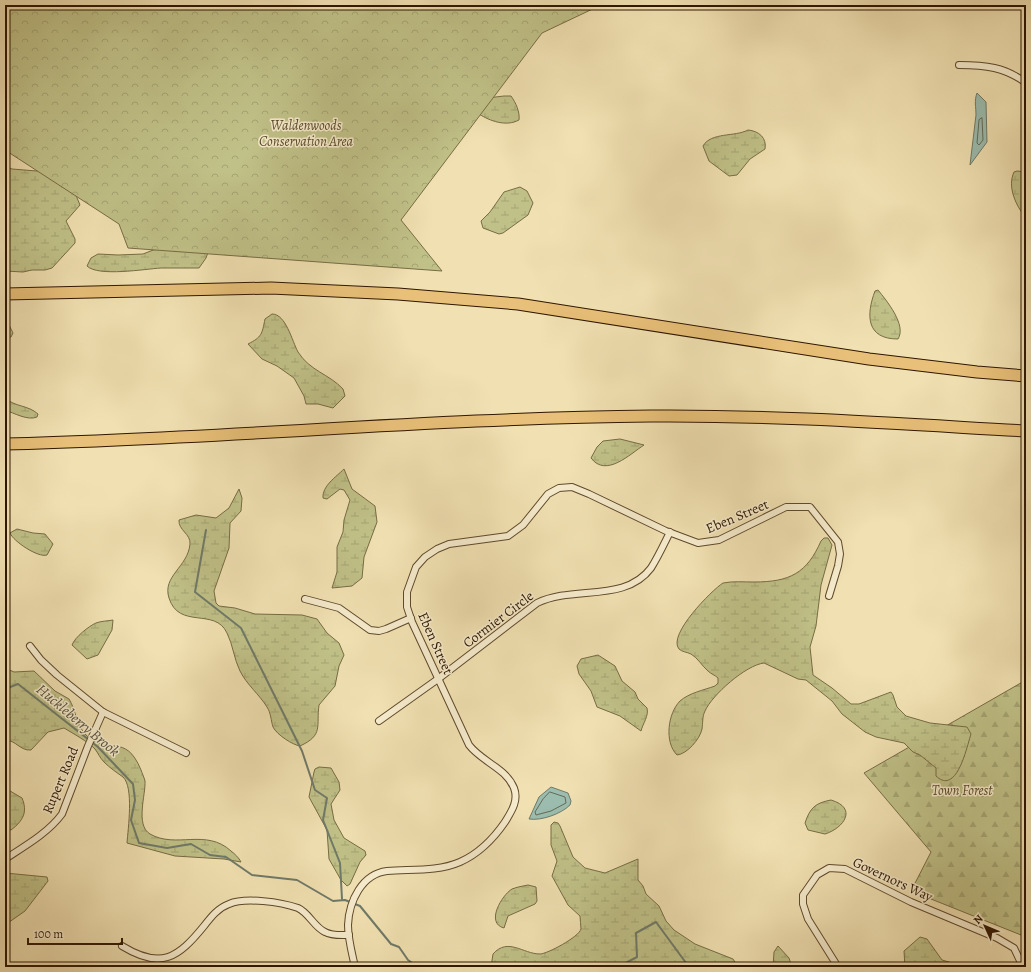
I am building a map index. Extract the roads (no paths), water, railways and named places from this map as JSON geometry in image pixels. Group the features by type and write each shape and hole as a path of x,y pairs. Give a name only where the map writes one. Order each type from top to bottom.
{"highway":[{"path":"5,294 271,288 406,294 518,304 869,359 977,372 1026,376"},
{"path":"5,444 548,418 650,416 748,416 1026,431"}],"street":[{"path":"959,65 996,67 1013,74 1026,83"},
{"name":"Eben Street","path":"355,967 349,936 351,908 354,898 361,887 376,873 442,867 459,862 468,857 492,838 514,807 516,795 510,780 501,770 479,755 469,744 411,618 408,607 408,586 416,567 425,557 437,548 449,544 508,536 523,525 548,494 559,488 572,488 589,494 692,542 712,542 736,533 786,507 810,507 838,542 838,566 829,596"},
{"name":"Cormier Circle","path":"379,721 541,602 579,592 622,589 635,583 652,567 670,532"},
{"path":"305,599 339,608 370,630 378,631 386,629 411,618"},
{"path":"30,646 57,676 103,712 186,753"},
{"name":"Rupert Road","path":"5,859 56,822 62,814 88,746 103,712"},
{"name":"Governors Way","path":"838,967 808,919 803,904 803,894 817,875 829,868 845,869 911,902 997,938 1014,948 1023,967"},
{"path":"122,946 137,955 145,957 155,958 176,954 191,942 220,908 241,901 261,901 298,908 325,932 349,936"}],"water":[{"path":"977,93 986,102 987,142 970,165 976,115 975,101"},
{"path":"551,787 568,793 571,801 570,805 551,816 539,819 529,819 539,797"}],"waterway":[{"path":"206,530 195,592 241,628 302,751 315,790 327,798 323,820 340,863 342,899"},
{"name":"Huckleberry Brook","path":"5,689 18,684 98,747 133,784 135,800 131,820 139,843 167,848 191,844 210,855 226,857 252,875 297,880 333,901 345,900 360,906 391,944 399,947 408,960 418,967"},
{"name":"Huckleberry Brook","path":"618,967 637,957 636,933 656,922 689,967"}],"park label":[{"name":"Waldenwoods Conservation Area","path":"306,134"},
{"name":"Town Forest","path":"962,790"}]}
